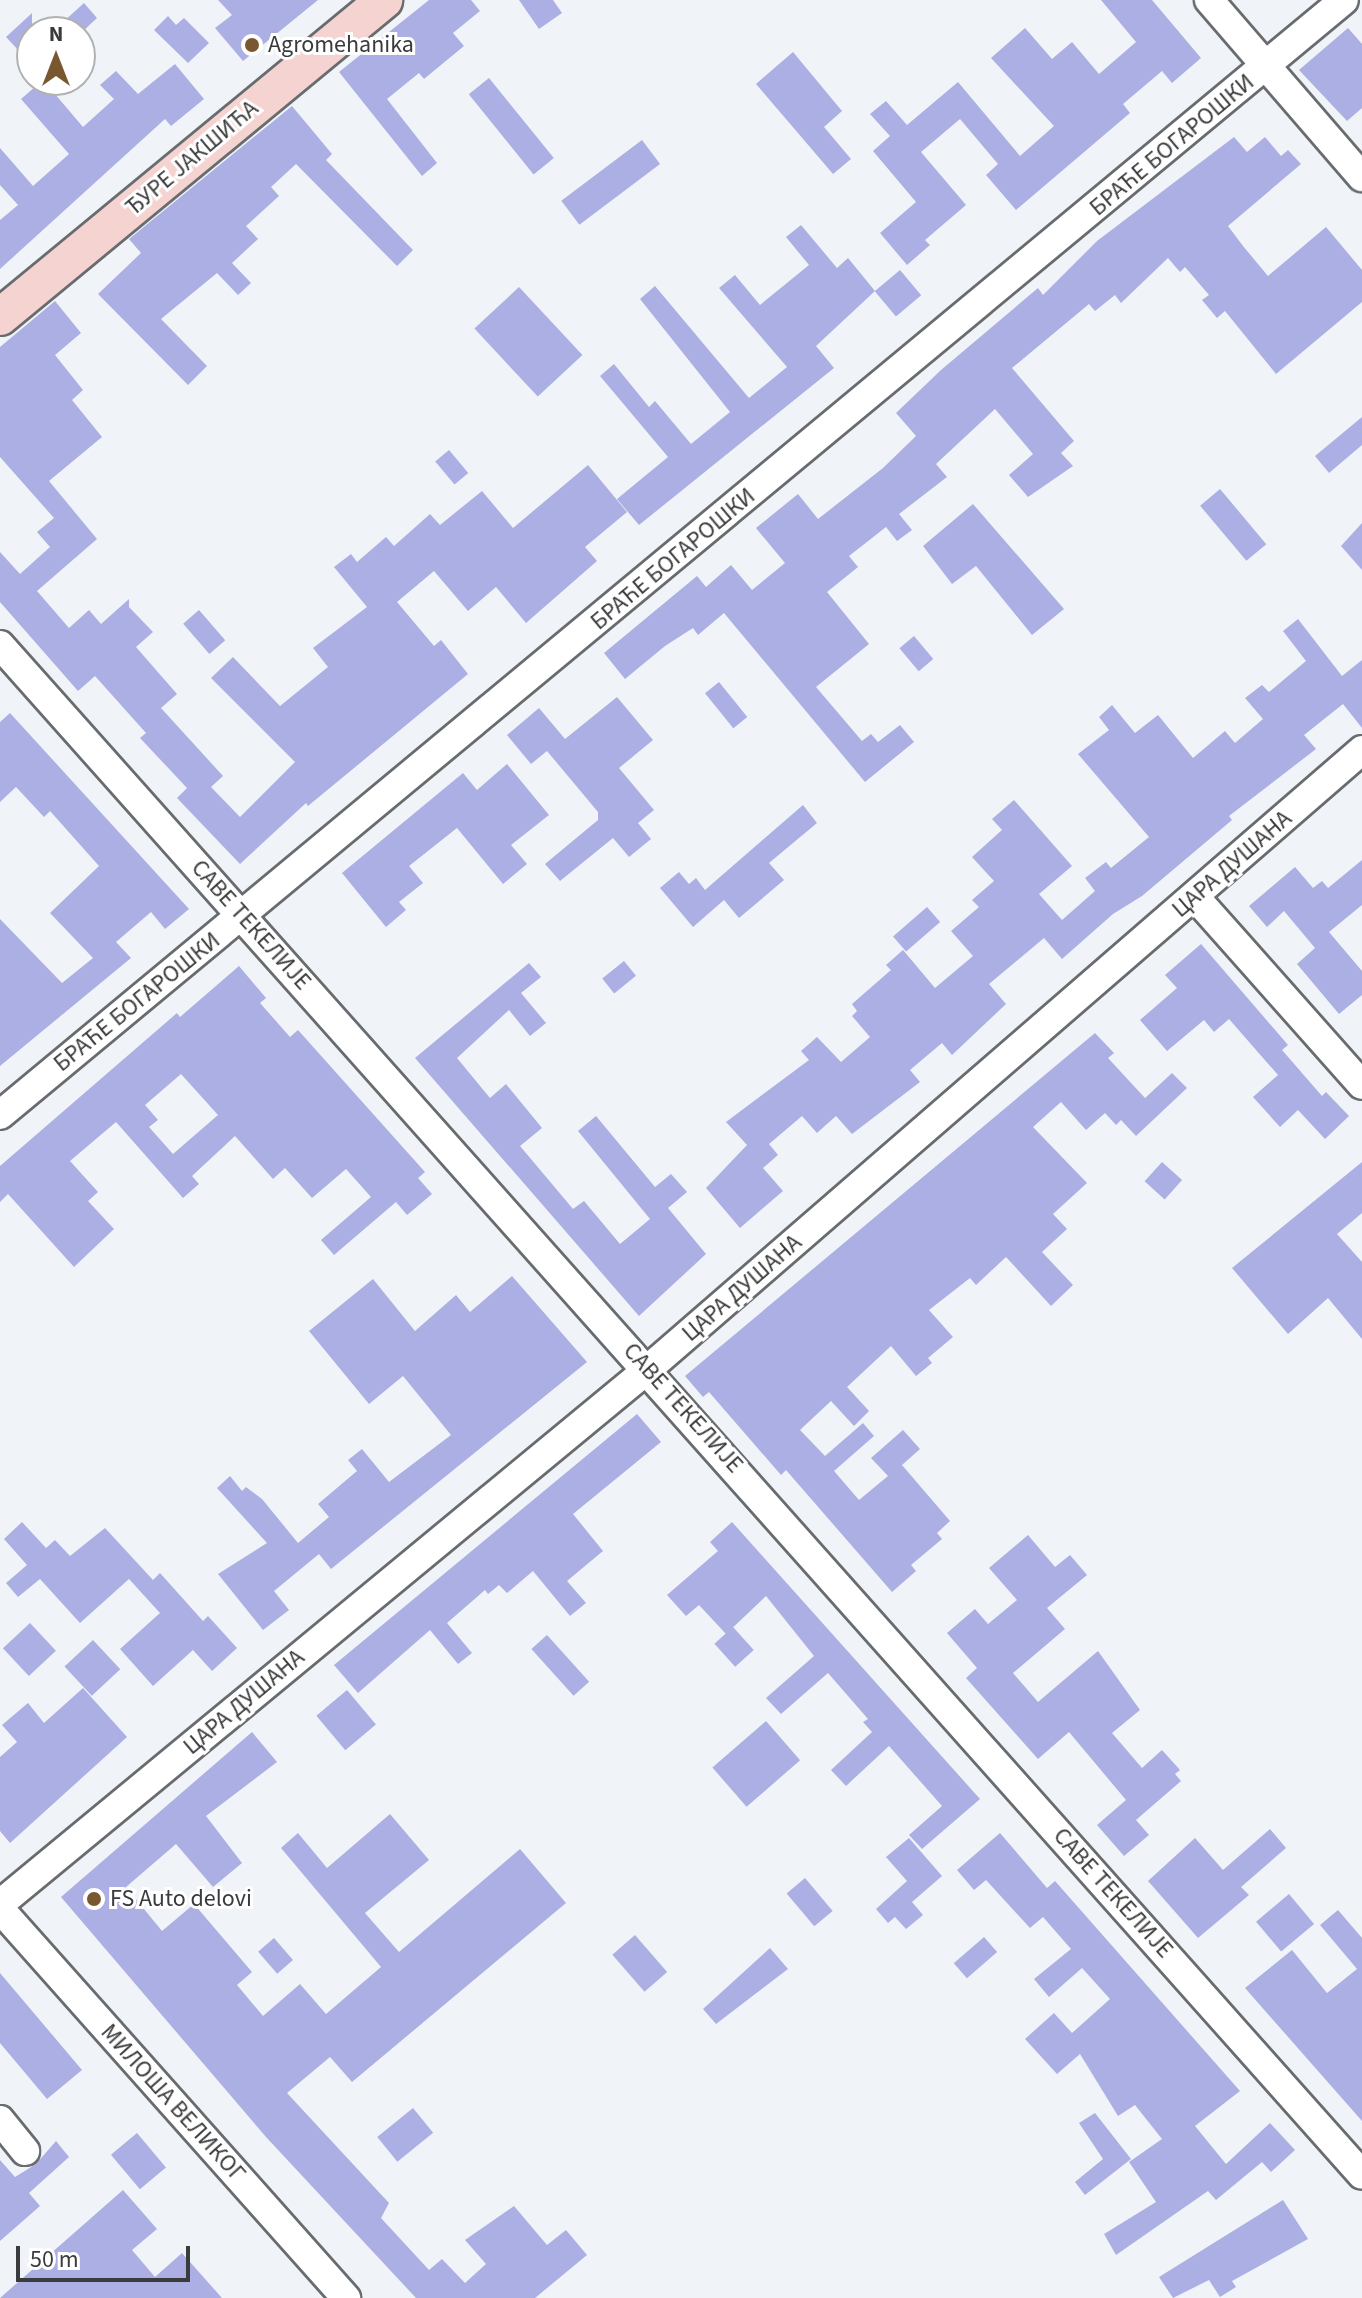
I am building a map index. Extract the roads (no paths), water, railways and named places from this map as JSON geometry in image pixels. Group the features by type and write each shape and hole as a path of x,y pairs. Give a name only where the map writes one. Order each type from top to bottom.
{"main road":[{"name":"ЂУРЕ ЈАКШИЋА","path":"0,317 384,0"}],"street":[{"path":"1209,0 1362,177"},
{"name":"БРАЋЕ БОГАРОШКИ","path":"0,1115 1344,0"},
{"name":"САВЕ ТЕКЕЛИЈЕ","path":"0,645 648,1369 1362,2175"},
{"name":"ЦАРА ДУШАНА","path":"0,1906 648,1369 1362,750"},
{"path":"1195,897 1362,1085"},
{"name":"МИЛОША ВЕЛИКОГ","path":"0,1906 346,2298"},
{"path":"0,2120 25,2151"}],"place":[{"name":"Agromehanika","path":"252,45"},
{"name":"FS Auto delovi","path":"94,1899"}]}
